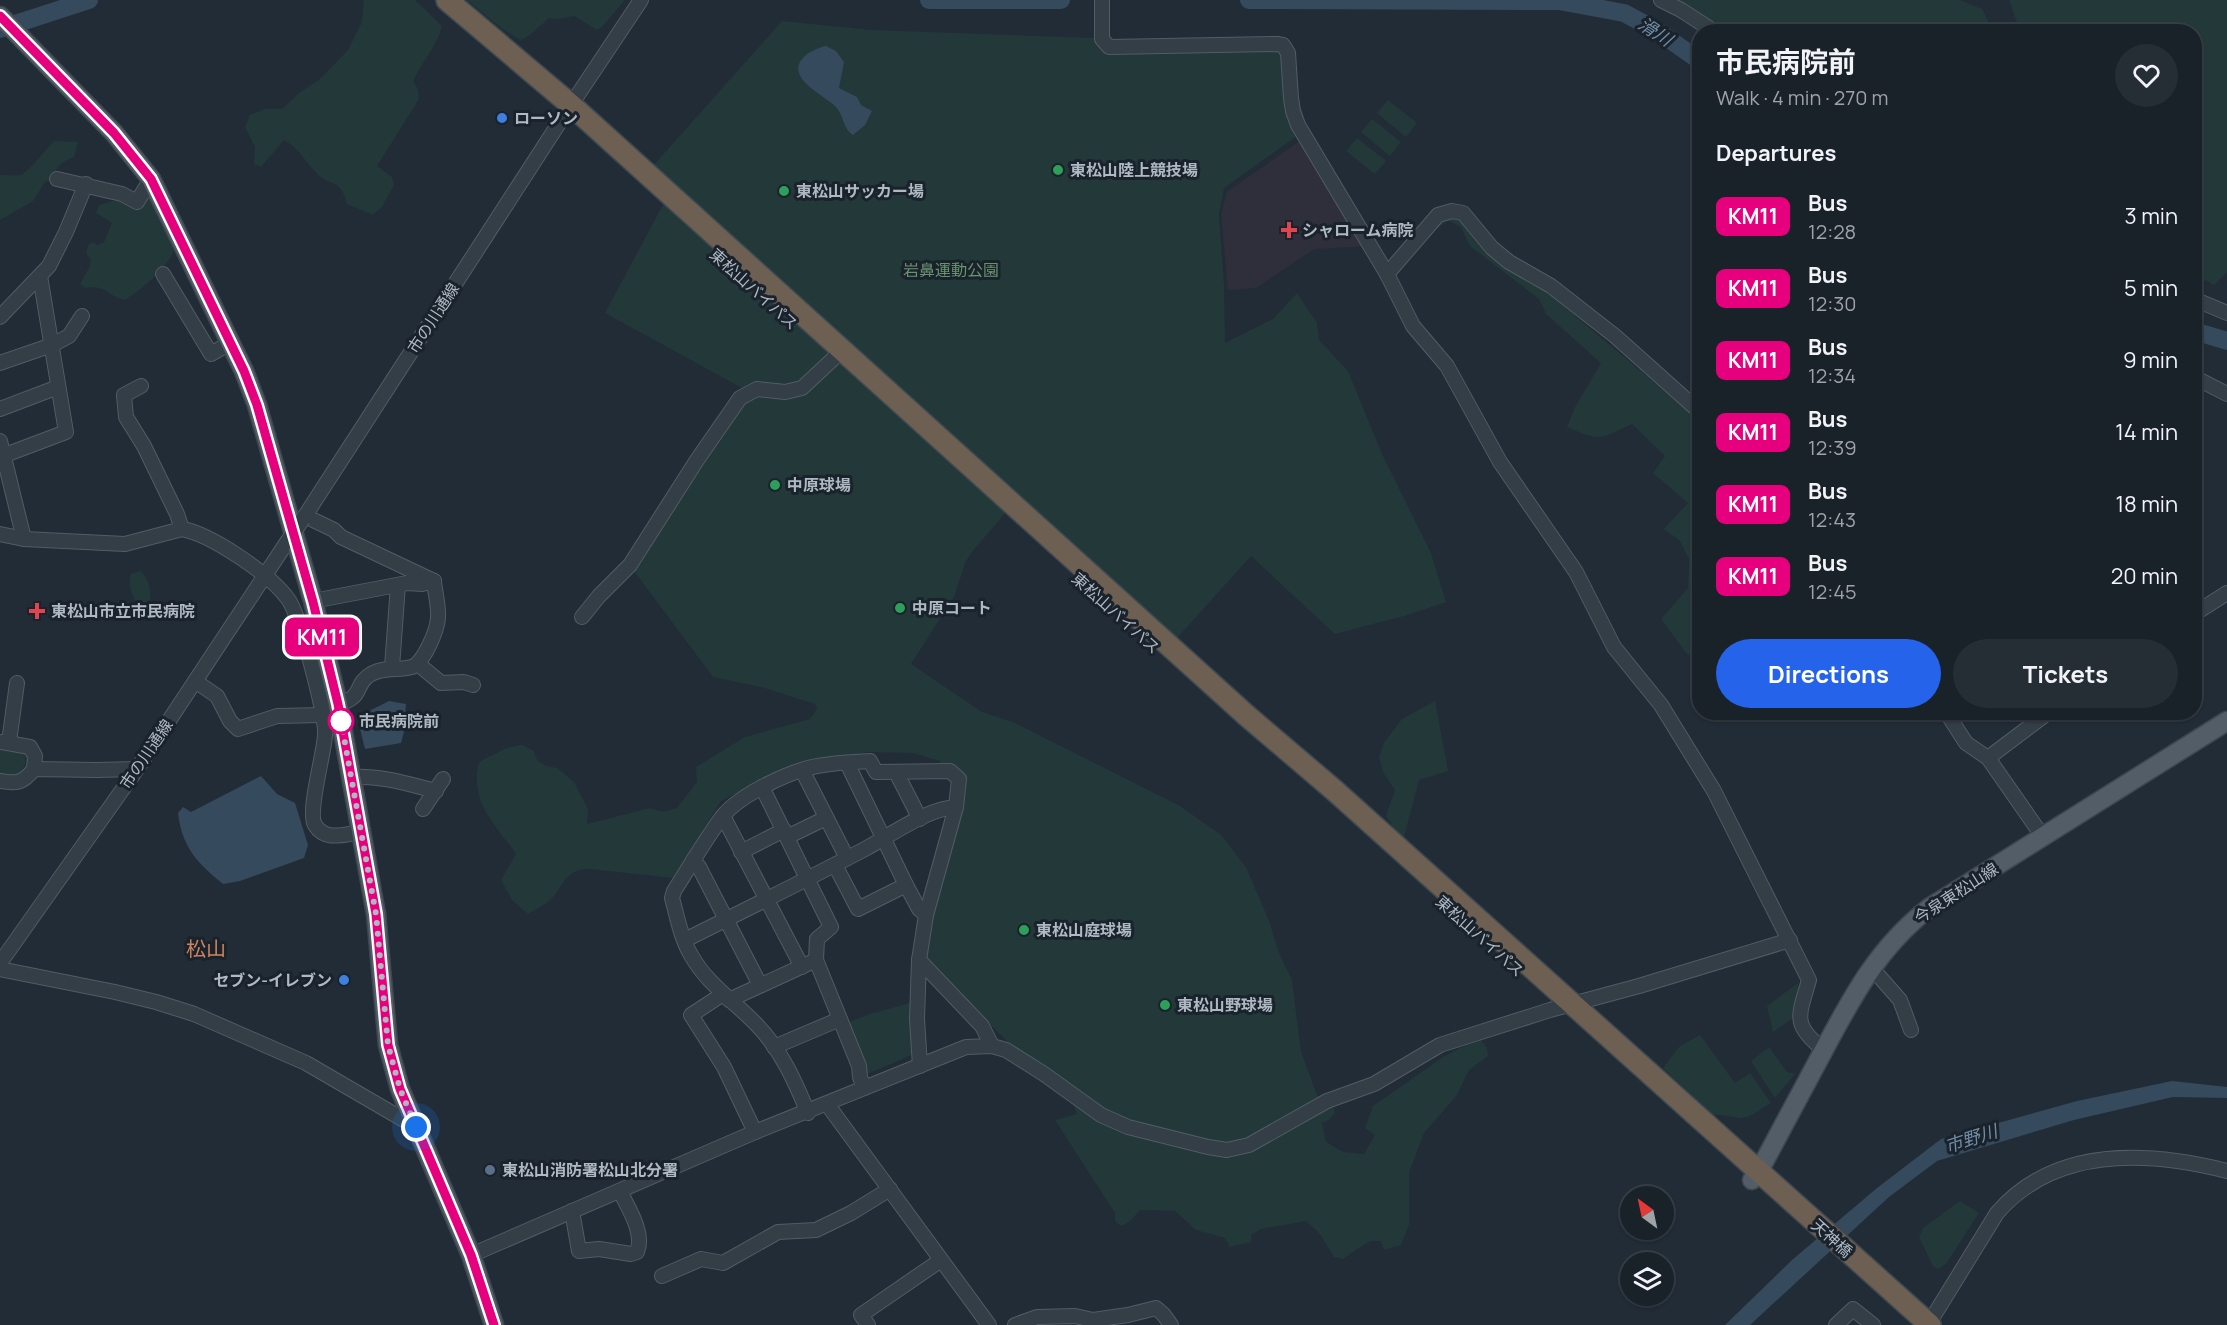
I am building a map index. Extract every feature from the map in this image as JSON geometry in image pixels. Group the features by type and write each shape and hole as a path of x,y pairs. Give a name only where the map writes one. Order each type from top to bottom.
{"highway":[{"name":"東松山バイパス","path":"439,1 567,111 1334,790 1566,1006"},
{"name":"東松山バイパス","path":"567,111 833,359 1566,1006 1801,1217"},
{"name":"天神橋","path":"1801,1217 1925,1325"}],"main road":[{"path":"0,16 114,133 151,179 230,343 257,405 313,602 331,710 351,777 376,914 388,1045 400,1089 471,1255 494,1325"},
{"name":"今泉東松山線","path":"1755,1176 1871,967 1891,941 1929,908 2227,721"}],"street":[{"path":"1102,0 1102,39 1114,48 1283,45 1288,52 1292,105 1298,124 1388,274 1413,326 1448,366 1500,462 1576,572 1614,647 1661,705 1714,791 1809,980 1800,1016 1800,1026 1809,1038 1824,1050"},
{"path":"1661,0 1703,24"},
{"name":"市の川通線","path":"0,963 137,769 304,518 640,1"},
{"path":"57,179 122,194 137,202 151,179"},
{"path":"0,316 49,267 86,184"},
{"path":"1388,274 1438,215 1447,211 1457,211 1467,217 1483,238 1509,262 1551,286 1615,336 1692,405"},
{"path":"163,274 211,354 230,343"},
{"path":"24,539 5,479 2,448 66,432 40,276"},
{"path":"2202,302 2227,313"},
{"path":"0,363 52,345 69,336 82,316"},
{"path":"582,617 630,565 697,460 740,398 756,389 785,392 802,388 833,359"},
{"path":"2202,381 2227,394"},
{"path":"141,386 124,395 126,417 144,446 182,529"},
{"path":"0,409 58,387"},
{"path":"304,518 334,530 341,537 434,581"},
{"path":"0,534 24,539 125,544 182,529 203,535 283,592 294,609 331,710 311,817 314,824 326,835 361,832"},
{"path":"313,602 407,583 422,584 434,581"},
{"path":"195,681 217,696 230,720 238,729 277,716 331,710 355,697 368,676 381,669 409,668 418,664 436,627 438,617 434,581"},
{"path":"392,667 398,585"},
{"path":"2202,609 2227,593"},
{"path":"418,664 441,683 464,682 473,685"},
{"path":"0,781 15,784 22,782 34,769 35,756 30,747 4,742 17,683"},
{"path":"1951,720 1966,743 1988,758 2043,837"},
{"path":"1988,758 2038,720"},
{"path":"807,1113 789,1069 774,1047 757,1025 726,997 690,955 672,898 693,860 723,816 737,802 762,787 802,770 822,765 870,761 876,772 950,771 959,779 956,807 926,915 920,960 917,1019 920,1066"},
{"path":"847,763 906,885 919,909 926,915"},
{"path":"34,769 137,769"},
{"path":"802,770 826,818 858,909 906,885"},
{"path":"896,772 920,819"},
{"path":"351,777 366,776 440,785 423,809"},
{"path":"762,787 831,927 817,939 816,960 859,1066 864,1088"},
{"path":"685,940 920,819 945,807 956,807"},
{"path":"723,816 802,967"},
{"path":"741,852 826,818"},
{"path":"693,860 699,867 760,985"},
{"path":"471,1255 755,1132 807,1113 966,1047 992,1046 1006,1050 1111,1120 1139,1130 1227,1150 1250,1145 1327,1101 1374,1084 1440,1045 1790,940"},
{"path":"755,1132 724,1067 691,1015 726,997 760,985 816,960"},
{"path":"920,960 982,1026 992,1046"},
{"path":"1871,967 1900,1000 1911,1030"},
{"path":"0,969 115,992 194,1014 306,1063 416,1127"},
{"path":"774,1047 840,1019"},
{"path":"826,1104 989,1325"},
{"path":"1925,1325 1997,1213 2011,1197 2046,1174 2087,1162 2135,1158 2179,1160 2227,1171"},
{"path":"662,1276 701,1259 723,1263 778,1232 816,1230 851,1213 890,1189"},
{"path":"572,1211 579,1251 599,1249 631,1254 637,1252 639,1246 637,1228 620,1191"},
{"path":"868,1325 861,1315 941,1260"},
{"path":"1016,1325 1037,1317 1075,1316 1093,1320 1156,1308 1171,1325"},
{"path":"1836,1325 1853,1309 1873,1325"}],"shaded area":[{"name":"シャローム病院","path":"1301,140 1366,246 1314,249 1256,288 1228,290 1221,214 1227,192"}],"green space":[{"path":"364,0 415,0 442,26 437,40 413,81 418,89 419,99 377,166 392,177 394,185 382,207 373,215 347,204 339,187 322,178 295,148 284,140 261,167 254,164 255,147 245,127 250,115 265,109 282,109 299,93 319,80 348,50 362,22"},
{"path":"466,0 625,0 597,30 574,16 549,18 522,40 501,28"},
{"path":"1670,0 1960,0 1982,9 1990,24 1703,24"},
{"path":"2009,0 2227,0 2227,272 2214,285 2202,279 2202,24 2018,24"},
{"name":"岩鼻運動公園","path":"782,21 871,30 1095,38 1098,45 1278,50 1283,57 1287,112 1297,136 1224,188 1219,214 1225,343 1273,319 1297,293 1317,323 1319,340 1348,371 1382,454 1431,553 1446,602 1404,616 1335,634 1251,556 1177,638 1019,497 966,561 954,597 911,664 982,712 1015,723 1180,806 1221,835 1246,867 1269,921 1279,953 1292,980 1301,1052 1317,1095 1333,1106 1335,1112 1330,1119 1322,1123 1326,1142 1343,1152 1364,1154 1375,1135 1365,1128 1373,1106 1443,1057 1481,1040 1487,1048 1488,1056 1469,1070 1457,1095 1424,1133 1409,1173 1409,1225 1401,1245 1384,1250 1381,1241 1371,1241 1343,1259 1334,1257 1319,1233 1306,1221 1261,1229 1251,1235 1251,1242 1230,1247 1225,1238 1196,1230 1175,1211 1140,1210 1129,1222 1121,1226 1115,1221 1115,1213 1055,1120 1077,1114 1066,1083 1013,1047 922,957 962,779 940,769 940,761 913,753 868,752 793,765 721,801 673,878 582,870 571,874 551,900 528,914 512,900 501,880 516,854 492,822 481,801 477,776 479,762 507,748 522,745 534,751 537,760 546,766 557,768 574,782 588,809 587,824 650,808 663,812 677,808 697,782 696,767 745,737 810,719 817,709 815,704 761,687 713,677 631,567 746,395 742,388 605,313 673,186 652,167"},
{"path":"1388,100 1417,123 1406,137 1377,113"},
{"path":"1372,119 1401,142 1390,156 1361,132"},
{"path":"1357,138 1386,161 1375,174 1346,151"},
{"path":"54,141 78,142 74,157 60,165 54,179 45,182 33,201 0,220 0,175 23,174"},
{"path":"150,195 174,250 166,265 125,300 102,289 85,288 80,284 91,259 86,254 88,245 93,242 97,245 104,242 112,223 96,213 99,205 112,201 144,201"},
{"path":"1454,214 1463,220 1481,246 1548,293 1692,414 1691,655 1687,654 1661,619 1688,588 1689,559 1680,541 1664,529 1688,503 1653,473 1665,456 1632,424 1600,437 1587,435 1567,427 1574,409 1601,363 1546,314 1539,299 1470,246 1461,227 1448,220 1429,235 1437,221"},
{"path":"140,571 149,584 150,592 150,600 144,604 136,602 130,585 131,574"},
{"path":"1435,701 1448,771 1419,780 1403,841 1386,816 1395,790 1383,772 1379,757 1384,743 1402,719"},
{"path":"0,745 25,751 25,765 17,778 0,778"},
{"path":"1798,983 1796,1016 1773,1032 1767,1006"},
{"path":"913,1002 914,1054 865,1075 847,1023"},
{"path":"1700,1035 1735,1083 1750,1073 1771,1103 1743,1118 1713,1115 1663,1068 1680,1046"},
{"path":"1769,1047 1787,1072 1795,1074 1775,1098 1751,1061"},
{"path":"1960,1201 1979,1213 1946,1264 1938,1269 1933,1266 1919,1237 1923,1228"}],"water":[{"path":"826,46 836,51 844,62 839,88 857,97 861,105 872,111 865,125 853,135 847,129 836,107 809,86 799,73 798,66 804,57"},
{"path":"389,701 406,704 405,715 394,714 393,720 401,721 405,728 401,743 365,749 358,721 363,714"},
{"path":"261,776 277,794 295,803 308,845 304,858 240,881 223,884 192,853 183,835 178,813 183,807 191,812"},
{"name":"市野川","path":"2172,1081 2227,1087 2227,1098 2173,1097 2074,1120 1937,1161 1889,1197 1750,1325 1725,1325 1792,1260 1877,1188 1941,1139 2077,1101"}],"waterway":[{"name":"滑川","path":"0,29 89,0"},
{"name":"滑川","path":"929,0 1061,0"},
{"name":"滑川","path":"1249,0 1559,1 1624,13 1656,30 1692,55"},
{"name":"滑川","path":"2202,333 2227,341"}],"bus line":[{"name":"KM11","path":"0,16 114,133 151,179 244,371 257,405 313,602 338,704 372,887 385,1025 393,1065 400,1089 471,1255 494,1325"}],"place":[{"name":"ローソン","path":"502,118"},
{"name":"東松山陸上競技場","path":"1058,170"},
{"name":"東松山サッカー場","path":"784,191"},
{"name":"シャローム病院","path":"1289,230"},
{"name":"中原球場","path":"775,485"},
{"name":"中原コート","path":"900,608"},
{"name":"東松山市立市民病院","path":"37,611"},
{"name":"市民病院前","path":"341,721"},
{"name":"東松山庭球場","path":"1024,930"},
{"name":"セブン-イレブン","path":"344,980"},
{"name":"東松山野球場","path":"1165,1005"},
{"name":"東松山消防署松山北分署","path":"490,1170"}],"district":[{"name":"松山","path":"206,949"}],"route":[{"path":"341,721 376,914 388,1045 400,1089 416,1127"}]}
